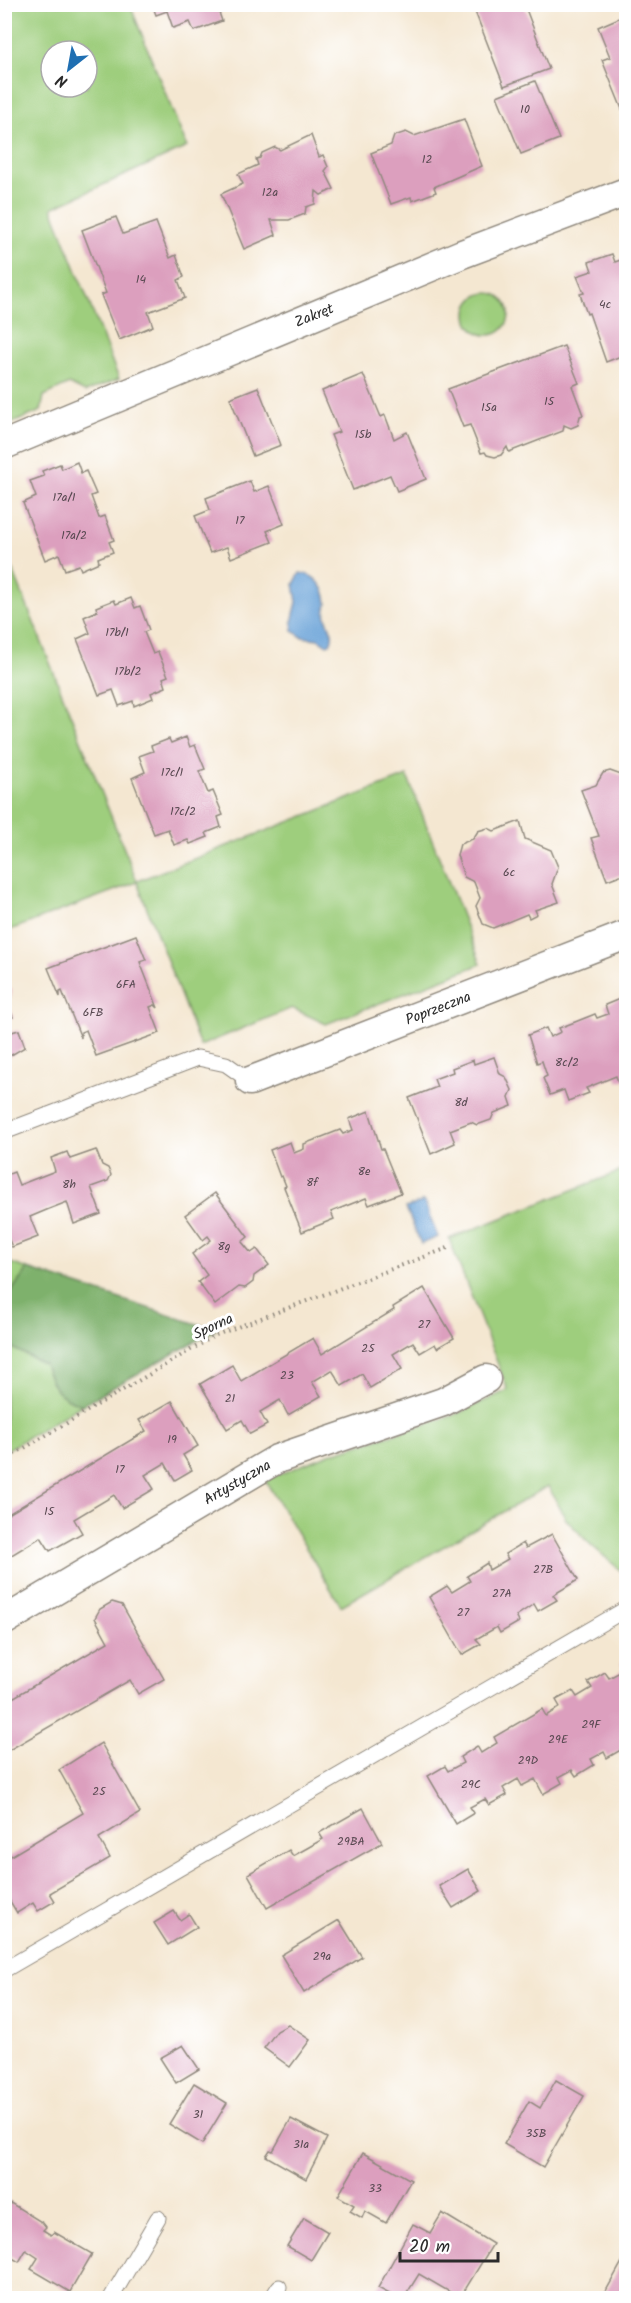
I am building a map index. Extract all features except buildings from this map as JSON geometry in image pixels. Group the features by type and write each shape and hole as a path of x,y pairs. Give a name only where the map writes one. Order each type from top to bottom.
{"street":[{"name":"Zakręt","path":"4,445 405,277 531,226 627,192"},
{"name":"Poprzeczna","path":"250,1081 627,935"},
{"name":"Artystyczna","path":"4,1621 277,1459 443,1402 486,1379"}],"lane":[{"path":"4,1132 198,1058 226,1064 250,1081"},
{"path":"4,1970 627,1610"},
{"path":"111,2298 158,2218"}],"path":[{"name":"Sporna","path":"4,1460 216,1335 448,1248"}],"green space":[{"path":"5,4 130,5 187,147 52,208 119,379 85,392 69,384 44,396 41,411 5,426"},
{"path":"488,293 503,299 509,314 503,329 488,335 473,329 467,314 473,299"},
{"path":"4,548 137,881 407,776 481,964 326,1024 292,1008 200,1046 137,882 5,932"},
{"path":"626,1169 626,1575 590,1544 566,1519 548,1486 341,1606 265,1480 332,1453 452,1416 508,1390 449,1239"},
{"path":"5,1261 28,1269 5,1300"},
{"path":"28,1269 216,1330 82,1405 66,1398 57,1390 44,1364 5,1344 5,1300"},
{"path":"4,1344 44,1364 57,1391 82,1405 5,1451"}],"water":[{"path":"300,573 315,579 322,587 327,603 325,615 332,634 330,644 327,645 318,639 302,637 293,631 292,622 297,602 294,584"},
{"path":"424,1201 438,1237 421,1244 406,1208"}]}
